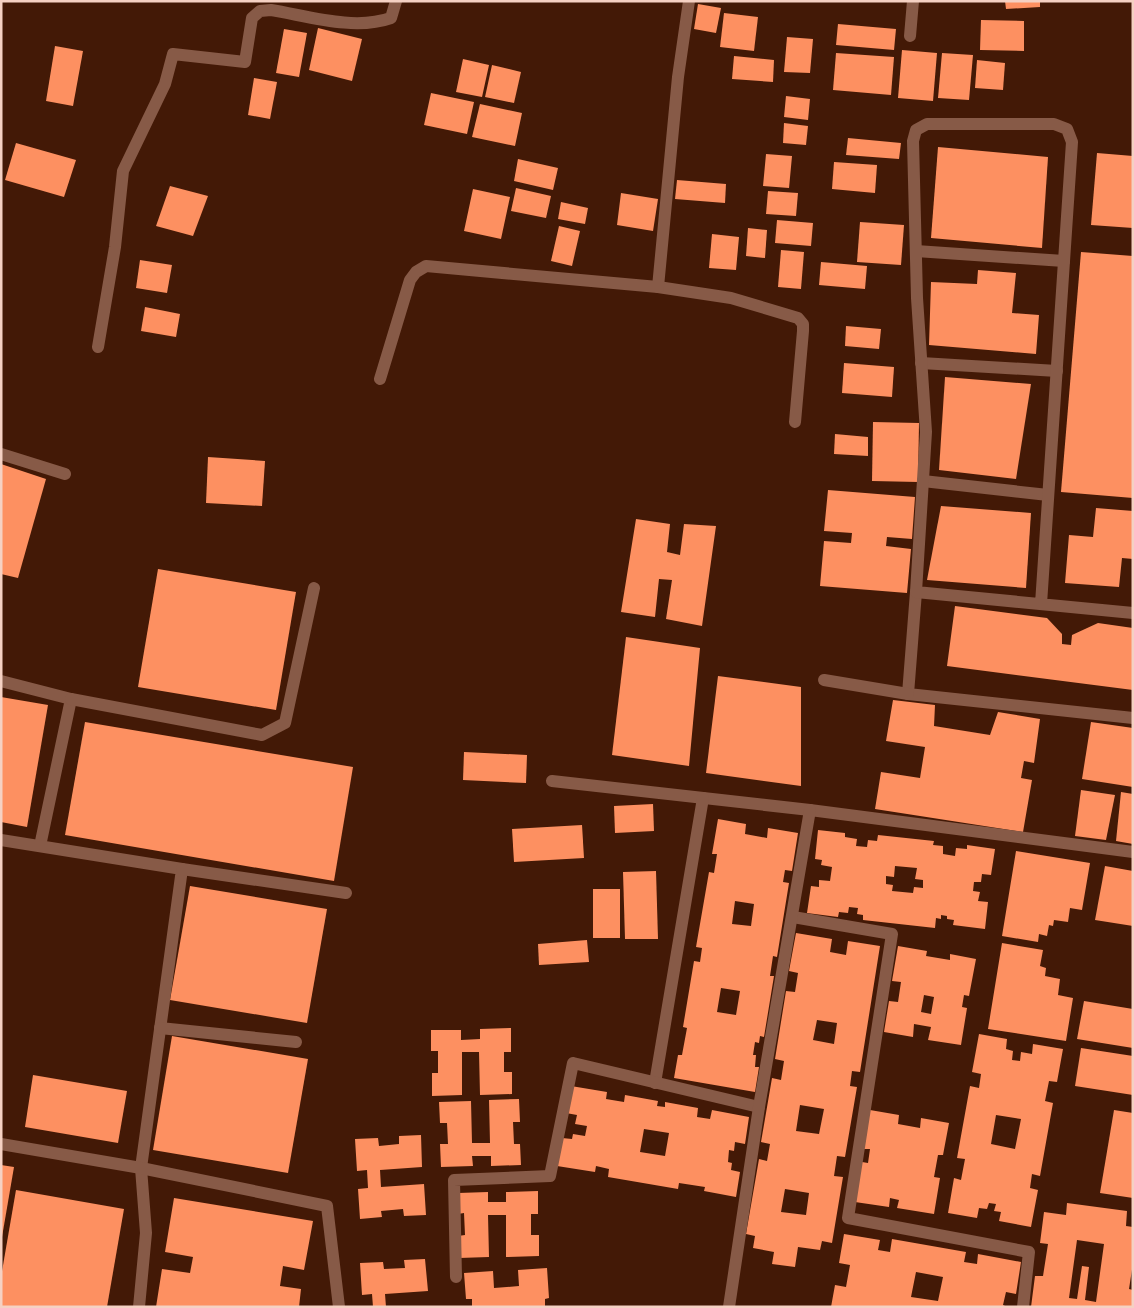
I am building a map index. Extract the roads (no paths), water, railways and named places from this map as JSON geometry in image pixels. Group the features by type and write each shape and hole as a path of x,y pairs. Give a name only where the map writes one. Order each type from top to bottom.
{"street":[{"path":"98,347 115,247 123,171 165,84 173,54 245,62 252,18 260,11 271,10 347,22 380,22 391,18 396,1"},
{"path":"658,287 678,77 689,1"},
{"path":"910,36 913,1"},
{"path":"908,694 926,432 912,141 916,130 927,124 1054,124 1067,129 1072,142 1041,604"},
{"path":"916,251 1064,261"},
{"path":"380,379 410,280 416,272 426,266 658,287 731,298 798,318 803,324 803,331 795,422"},
{"path":"922,363 1057,370"},
{"path":"1,454 65,474"},
{"path":"923,482 1048,495"},
{"path":"1,681 71,699 262,735 285,723 314,588"},
{"path":"916,592 1133,613"},
{"path":"824,680 908,694 1133,718"},
{"path":"40,846 71,699"},
{"path":"552,781 810,810 1133,852"},
{"path":"656,1083 703,798"},
{"path":"728,1307 759,1107 810,810"},
{"path":"1,840 346,893"},
{"path":"139,1307 146,1233 140,1168 182,869"},
{"path":"793,917 892,934 848,1218 1028,1252 1023,1307"},
{"path":"160,1028 296,1042"},
{"path":"456,1277 454,1180 550,1176 573,1063 759,1107"},
{"path":"1,1144 140,1168 326,1206 339,1307"}]}
